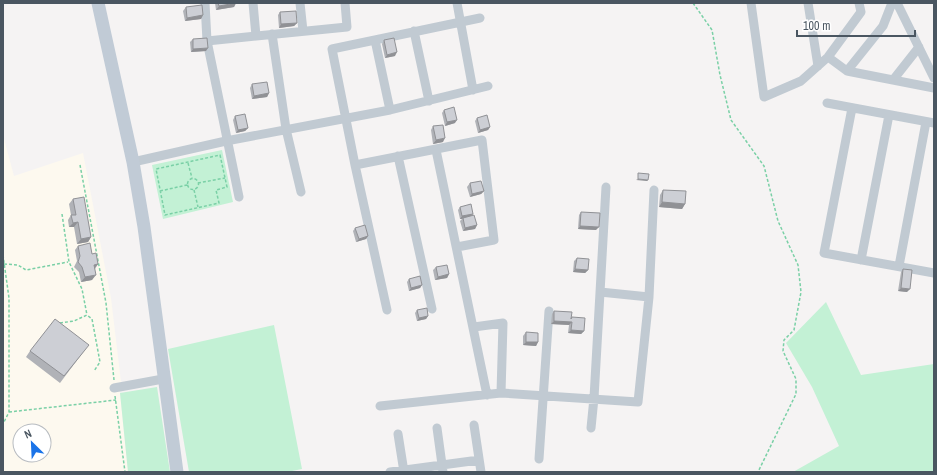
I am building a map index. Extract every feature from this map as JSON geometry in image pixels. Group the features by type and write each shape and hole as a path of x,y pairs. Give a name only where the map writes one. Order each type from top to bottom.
{"main road":[{"path":"98,3 133,162 144,227 163,379 177,472"}],"street":[{"path":"205,3 207,41 226,141 239,197"},
{"path":"253,3 256,36"},
{"path":"300,3 303,31"},
{"path":"207,41 347,27 345,3"},
{"path":"457,3 472,90"},
{"path":"751,3 764,97 801,81 828,57 861,12 859,3"},
{"path":"808,3 818,66"},
{"path":"847,71 883,26 892,3"},
{"path":"897,3 934,78"},
{"path":"387,310 345,118 332,49 480,18"},
{"path":"414,31 429,101"},
{"path":"272,34 286,130 301,192"},
{"path":"375,40 390,110"},
{"path":"893,80 919,47"},
{"path":"828,57 847,71 934,88"},
{"path":"133,162 226,141 390,110 488,86"},
{"path":"827,103 930,123 899,266"},
{"path":"852,108 824,253 934,273"},
{"path":"861,260 888,115"},
{"path":"355,165 482,140 494,240 457,247"},
{"path":"436,150 474,327 486,395"},
{"path":"398,156 432,309"},
{"path":"591,428 606,187"},
{"path":"380,406 501,393 638,402 649,297 654,190"},
{"path":"600,292 649,297"},
{"path":"539,459 549,311"},
{"path":"474,327 503,323 501,393"},
{"path":"114,388 163,379"},
{"path":"474,425 481,472"},
{"path":"437,428 442,468"},
{"path":"398,434 404,471"},
{"path":"390,472 442,468 479,460"}],"path":[{"path":"693,3 712,30 720,75 731,120 764,166 778,220 798,265 801,292 794,330 784,340 783,351 796,379 796,394 758,472"},
{"path":"220,155 227,188 216,190 219,204 165,215 156,169 188,162 220,155"},
{"path":"188,162 192,178 196,179 198,183"},
{"path":"80,165 106,303 114,388 125,472"},
{"path":"187,185 189,180 192,178"},
{"path":"198,208 194,190 198,183 225,178"},
{"path":"160,191 187,185"},
{"path":"187,185 194,190"},
{"path":"62,214 69,262 82,289 87,315 94,323 100,362 94,371"},
{"path":"3,255 9,298 9,412 3,424"},
{"path":"4,264 18,265 26,270 69,262"},
{"path":"60,323 74,321 87,315"},
{"path":"9,412 116,400"}],"shaded area":[{"path":"3,135 14,176 83,153 111,298 121,382 120,393 128,472 3,472"}],"green space":[{"path":"222,150 233,202 163,219 152,165"},
{"path":"826,302 861,375 934,364 934,472 793,472 839,446 812,387 786,343"},
{"path":"274,325 302,469 287,472 189,472 168,349"},
{"path":"157,387 170,472 128,472 120,393"}],"building":[{"path":"218,3 236,3 219,6"},
{"path":"202,5 203,15 187,18 186,7"},
{"path":"296,11 297,23 281,24 280,12"},
{"path":"207,38 208,48 193,49 193,39"},
{"path":"394,38 397,52 387,55 384,40"},
{"path":"267,82 269,93 254,96 252,84"},
{"path":"454,107 457,120 447,122 444,110"},
{"path":"245,114 248,128 238,130 235,116"},
{"path":"487,115 490,127 480,130 477,118"},
{"path":"443,125 445,138 436,140 433,126"},
{"path":"638,173 649,174 648,180 638,179"},
{"path":"481,181 484,191 472,194 470,183"},
{"path":"663,190 686,191 685,204 662,202"},
{"path":"84,197 91,237 81,239 78,222 73,223 71,215 76,215 73,199"},
{"path":"471,204 473,214 462,216 460,207"},
{"path":"581,212 600,213 599,227 580,226"},
{"path":"474,215 477,225 465,228 463,218"},
{"path":"365,225 368,236 359,239 355,228"},
{"path":"90,243 92,254 96,253 98,264 94,265 96,275 85,277 82,267 78,262 80,256 78,246"},
{"path":"577,258 589,259 588,270 575,269"},
{"path":"447,265 449,274 438,277 436,267"},
{"path":"903,269 912,270 910,289 901,288"},
{"path":"420,276 422,285 411,288 409,279"},
{"path":"427,308 428,316 419,318 417,310"},
{"path":"554,311 572,312 571,319 572,317 585,318 584,331 571,330 572,322 554,321"},
{"path":"55,319 89,345 64,376 30,351"},
{"path":"526,332 538,333 538,342 526,342"}]}
